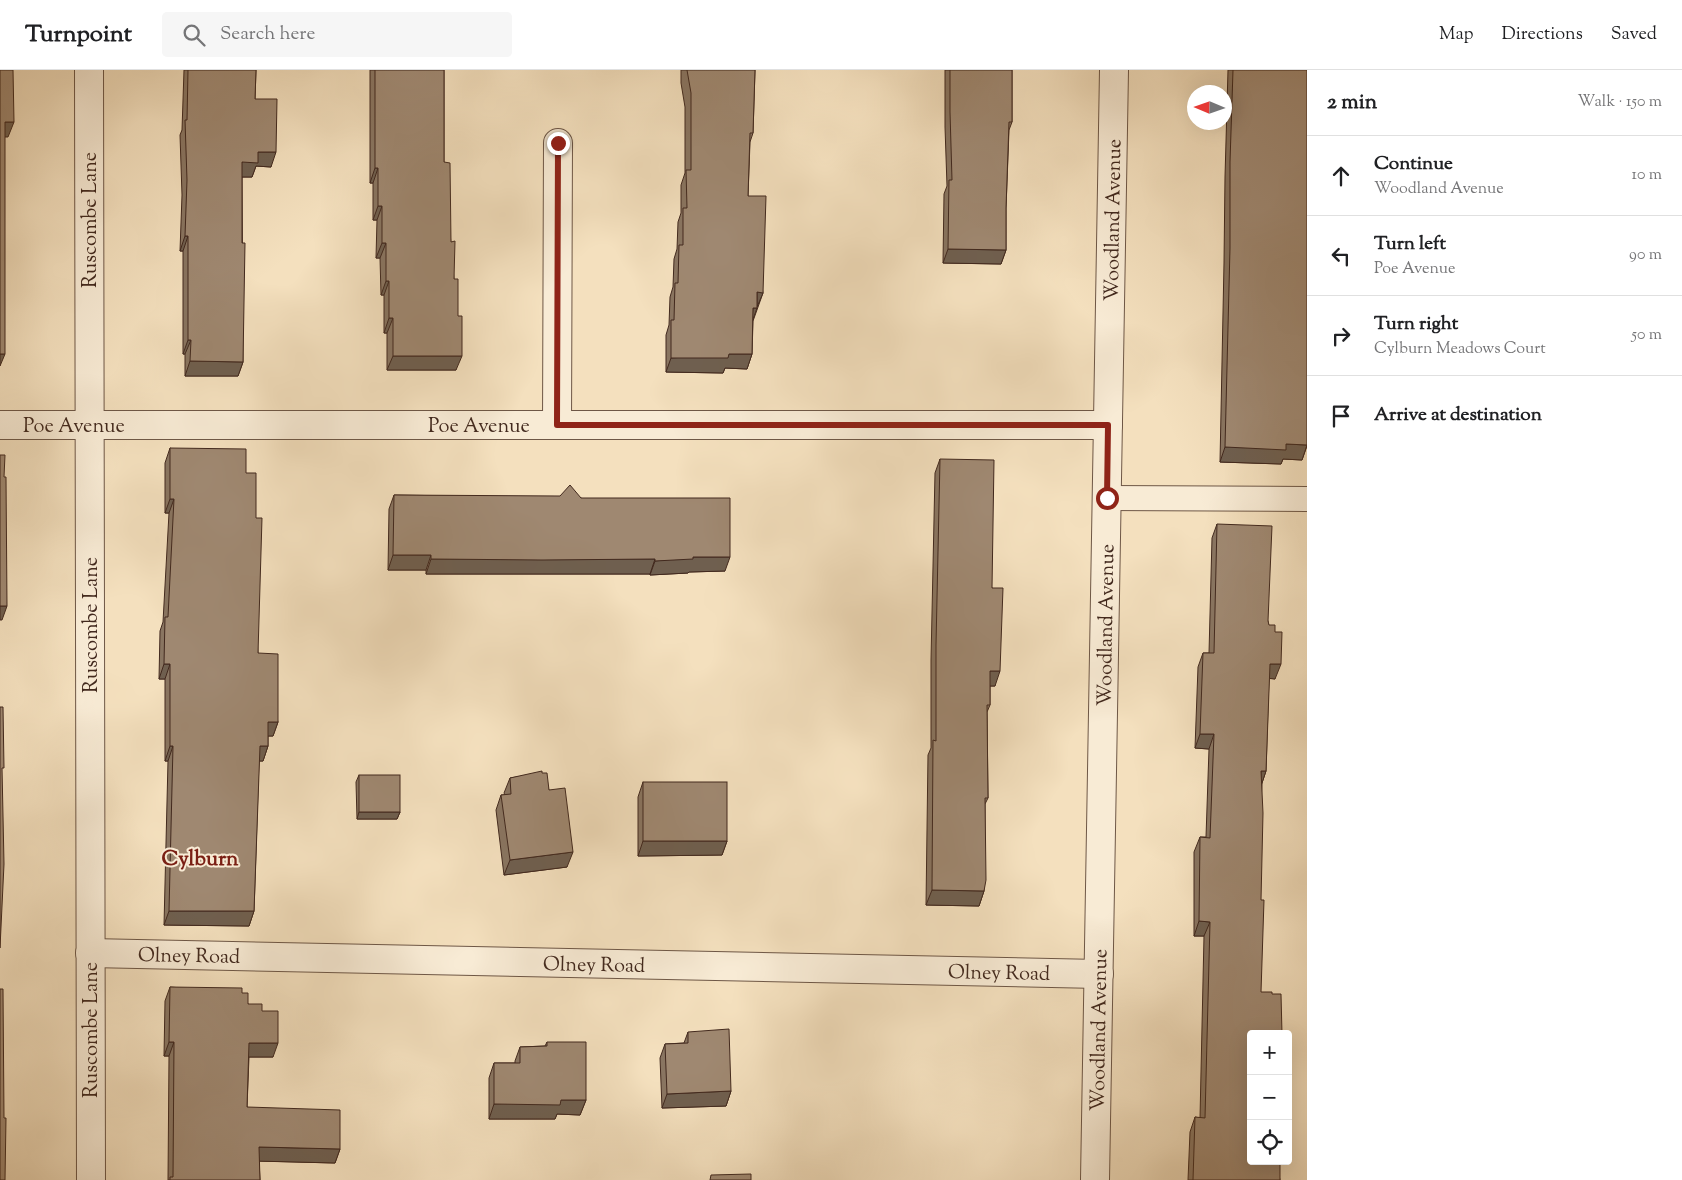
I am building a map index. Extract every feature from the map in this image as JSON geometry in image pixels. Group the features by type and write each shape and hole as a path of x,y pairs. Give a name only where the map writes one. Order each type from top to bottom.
{"street":[{"name":"Ruscombe Lane","path":"89,70 90,1180"},
{"name":"Woodland Avenue","path":"1095,1180 1114,70"},
{"path":"557,425 558,143"},
{"name":"Poe Avenue","path":"0,425 1108,425"},
{"name":"Olney Road","path":"90,953 1098,974"}],"lane":[{"path":"1107,498 1307,499"}],"building":[{"path":"0,70 13,70 14,122 5,122 5,354 0,354"},
{"path":"188,70 256,70 255,99 277,99 276,152 258,152 258,163 242,162 242,243 245,243 243,362 190,361 191,340 188,340 188,236 185,236 187,180 185,120 187,120"},
{"path":"375,70 444,70 444,162 450,163 451,242 455,241 454,279 458,279 458,316 462,316 462,356 393,356 393,318 389,318 389,281 386,281 386,243 382,243 382,206 378,206 378,168 375,168"},
{"path":"687,70 755,70 748,196 766,196 763,293 757,292 757,308 753,308 752,354 729,354 728,358 671,358 671,320 674,320 675,283 678,283 679,245 683,245 683,208 687,208 686,170 691,170 691,93"},
{"path":"950,70 1012,70 1012,122 1009,122 1006,250 948,249 949,180 952,180"},
{"path":"1233,70 1307,70 1307,445 1286,444 1286,450 1225,447"},
{"path":"170,448 246,449 246,473 256,473 256,518 262,518 258,653 278,654 278,722 268,722 268,746 260,746 254,911 169,911 173,746 170,746 170,664 164,664 165,617 168,617 174,499 170,499"},
{"path":"0,455 5,455 7,606 0,606"},
{"path":"940,459 994,460 992,588 1003,588 1000,671 990,671 990,705 987,705 988,798 985,798 986,880 984,891 932,890 933,740 936,741"},
{"path":"570,485 581,498 730,498 730,557 693,557 693,559 655,561 655,559 431,559 431,555 393,555 394,495 560,496"},
{"path":"1217,524 1272,526 1268,621 1269,625 1275,625 1275,632 1282,632 1281,664 1270,664 1266,771 1261,771 1263,813 1261,900 1264,900 1261,992 1281,994 1282,1030 1247,1030 1247,1165 1280,1165 1280,1180 1193,1180 1195,1117 1205,1118 1210,922 1199,921 1200,837 1210,838 1214,734 1200,734 1203,653 1214,653"},
{"path":"0,707 3,707 4,864 0,948"},
{"path":"542,771 542,773 547,773 549,790 565,788 573,852 510,860 501,795 511,794 510,778"},
{"path":"359,775 400,775 400,812 359,812"},
{"path":"643,782 727,782 727,841 643,841"},
{"path":"170,987 242,988 242,993 248,993 248,1004 262,1004 262,1011 278,1011 278,1043 249,1043 247,1107 340,1110 340,1149 259,1147 260,1180 170,1180 170,1177 173,1177 174,1042 169,1042"},
{"path":"0,989 3,989 4,1118 6,1118 5,1180 0,1180"},
{"path":"729,1029 731,1091 667,1094 665,1044 688,1043 688,1032"},
{"path":"547,1042 586,1042 586,1100 561,1100 560,1105 494,1104 494,1063 520,1063 520,1047 547,1046"},
{"path":"751,1174 751,1180 710,1180 711,1175"}],"district":[{"name":"Cylburn","path":"200,858"}],"route":[{"path":"558,143 557,425 1108,425 1107,498"}]}
